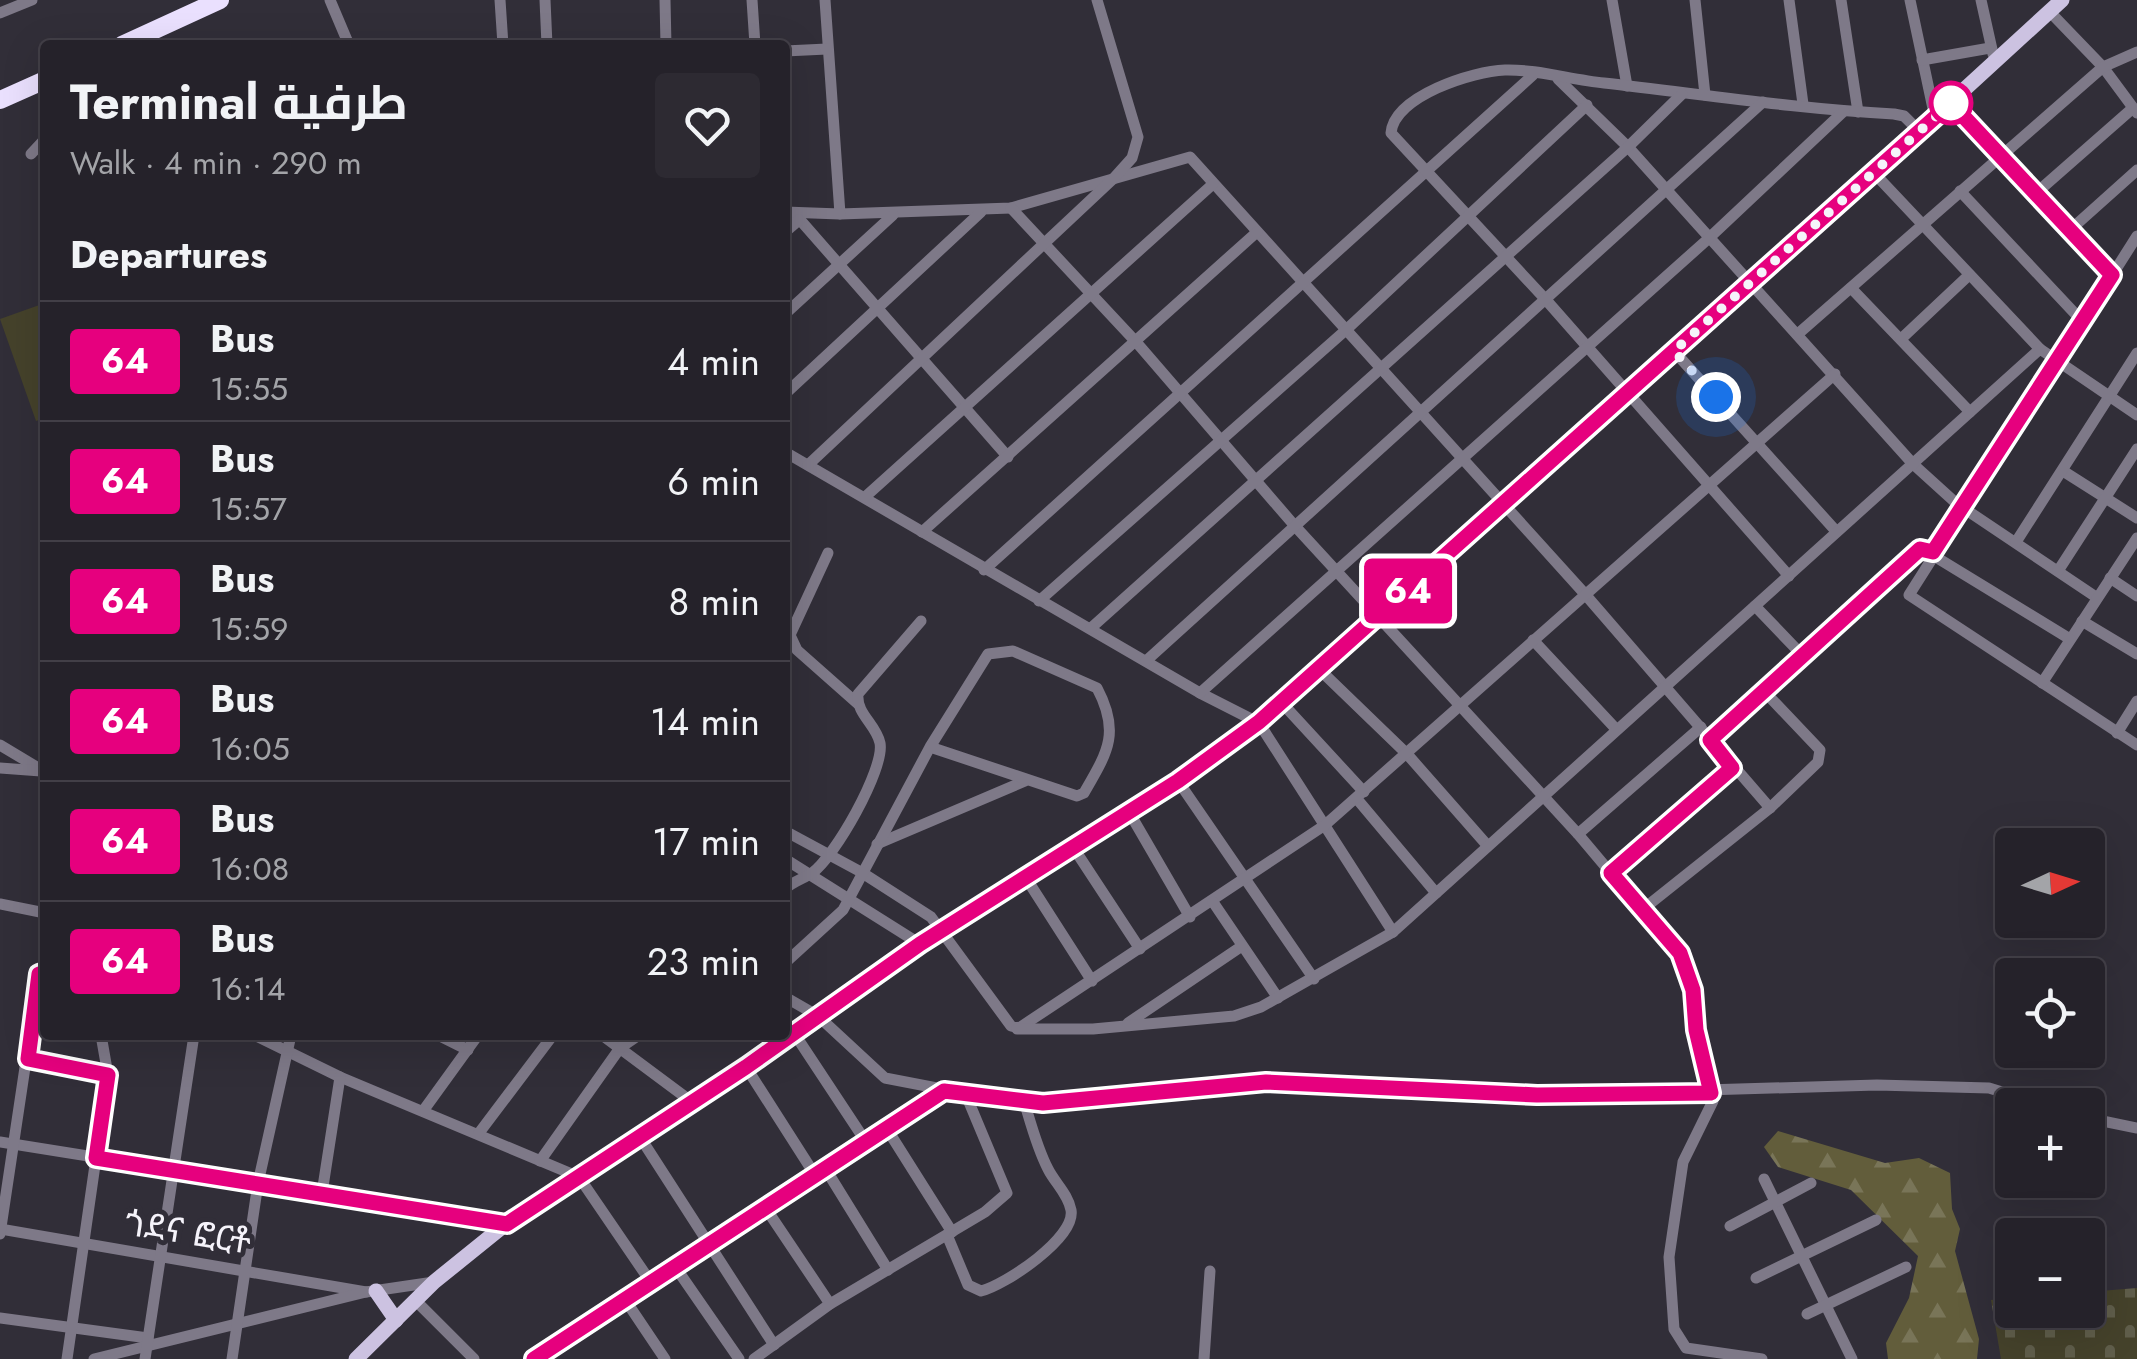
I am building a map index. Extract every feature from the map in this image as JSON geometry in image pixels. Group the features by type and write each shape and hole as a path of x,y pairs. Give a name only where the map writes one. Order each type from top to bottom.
{"highway":[{"path":"132,40 200,4 220,0"},
{"path":"0,100 40,82"}],"main road":[{"path":"790,1036 920,944 1178,781 1259,722 1920,132 1993,55 2056,6"},
{"path":"356,1359 434,1282 507,1224 784,1040"},
{"path":"371,1291 396,1320"}],"street":[{"path":"0,14 32,0"},
{"path":"330,0 347,40"},
{"path":"500,0 503,40"},
{"path":"545,0 547,40"},
{"path":"665,0 666,40"},
{"path":"752,0 755,40"},
{"path":"825,0 840,214"},
{"path":"808,465 920,357 1046,245 1132,158 1138,137 1097,0"},
{"path":"1612,0 1627,86"},
{"path":"1695,0 1706,95"},
{"path":"1788,0 1803,104"},
{"path":"1841,0 1858,112"},
{"path":"1910,0 1935,118"},
{"path":"1922,60 1993,55 1981,0"},
{"path":"2035,194 2135,110 2056,6"},
{"path":"790,51 827,49"},
{"path":"1799,333 2103,67 2137,52"},
{"path":"1789,576 1547,301 1391,134 1396,116 1421,96 1458,80 1510,70 1682,94 1904,116 1920,132"},
{"path":"984,570 1533,75"},
{"path":"1557,78 1628,147 1913,464 1963,508 2096,598"},
{"path":"1092,628 1384,368 1682,94"},
{"path":"1146,660 1763,102"},
{"path":"1951,103 2112,275"},
{"path":"1039,601 1347,329 1587,105"},
{"path":"1200,693 1708,239 1844,111"},
{"path":"31,154 40,144"},
{"path":"793,215 893,215 1010,208 1187,156 1384,368 1770,808"},
{"path":"2069,231 2137,170"},
{"path":"1874,173 2040,349 2137,415"},
{"path":"865,497 1213,184"},
{"path":"1960,191 2081,320"},
{"path":"1010,208 1137,343 1294,525 1674,942 1686,967 1712,1107 1683,1162 1669,1258 1674,1328 1686,1348 1762,1359"},
{"path":"790,389 981,212"},
{"path":"793,215 1008,457"},
{"path":"790,309 893,215"},
{"path":"922,532 1257,232"},
{"path":"2135,242 2054,360 1933,552 1910,599 2137,744"},
{"path":"1901,339 1968,276"},
{"path":"1850,288 1970,412"},
{"path":"1017,1029 1234,1016 1314,979 1393,932 2040,349"},
{"path":"1674,351 1835,530"},
{"path":"2016,542 2137,354"},
{"path":"1017,1029 1246,881 1325,825 1835,374"},
{"path":"2058,571 2137,450"},
{"path":"790,455 984,570 1092,628 1200,693 1259,722 1393,932"},
{"path":"2062,470 2137,518"},
{"path":"2042,682 2137,538"},
{"path":"1710,740 1920,549 1933,552 2070,639"},
{"path":"790,886 812,873 861,806 878,767 879,738 858,704 797,650 790,635 828,553"},
{"path":"2110,578 2137,596"},
{"path":"1754,606 1803,656"},
{"path":"858,704 858,694 921,621"},
{"path":"2082,621 2137,654"},
{"path":"1533,640 1616,729"},
{"path":"790,959 844,910 930,747 988,654 1012,651 1096,688 1110,732 1108,751 1084,793 1069,796 930,747"},
{"path":"1320,670 1408,754 1487,846"},
{"path":"1644,911 1770,808 1818,762 1820,754 1763,690"},
{"path":"2117,733 2137,701"},
{"path":"1282,703 1436,892"},
{"path":"1578,834 1701,727"},
{"path":"0,746 40,769"},
{"path":"0,768 40,772"},
{"path":"1611,873 1732,768"},
{"path":"877,844 1025,781"},
{"path":"1178,781 1314,979"},
{"path":"1129,812 1190,917"},
{"path":"790,834 862,872 931,918 1017,1029"},
{"path":"1073,847 1140,949"},
{"path":"790,861 920,944"},
{"path":"1026,878 1092,981"},
{"path":"1213,902 1278,998"},
{"path":"0,904 40,912"},
{"path":"1125,1025 1242,946"},
{"path":"0,1230 6,1143 28,1059 40,974"},
{"path":"790,1000 818,1016 885,1078 1024,1102 1266,1082 1537,1095 1711,1093 1877,1085 1995,1090"},
{"path":"794,1033 866,1142"},
{"path":"67,1359 108,1075 102,1040"},
{"path":"145,1359 193,1040"},
{"path":"265,1040 340,1077 580,1177 650,1281"},
{"path":"232,1359 258,1182 289,1040"},
{"path":"448,1040 468,1050"},
{"path":"424,1110 475,1040"},
{"path":"479,1133 549,1040"},
{"path":"609,1040 692,1102"},
{"path":"540,1161 620,1048 632,1040"},
{"path":"28,1059 108,1075"},
{"path":"746,1067 888,1270"},
{"path":"322,1193 340,1077"},
{"path":"534,1359 944,1091"},
{"path":"754,1359 830,1304 999,1201 1008,1189 966,1095"},
{"path":"887,1129 949,1233 968,1285 981,1291 1010,1279 1035,1260 1070,1222 1070,1208 1048,1171 1024,1102"},
{"path":"2105,1121 2137,1128"},
{"path":"640,1137 774,1345"},
{"path":"6,1143 507,1224"},
{"path":"1764,1179 1829,1304 1852,1359"},
{"path":"1730,1226 1811,1183"},
{"path":"765,1207 830,1304"},
{"path":"1756,1278 1876,1220"},
{"name":"ጎደና ፎርቶ","path":"0,1230 371,1291"},
{"path":"674,1266 739,1359"},
{"path":"1807,1314 1906,1267"},
{"path":"1204,1359 1210,1271"},
{"path":"94,1359 148,1341 236,1325 371,1291 434,1282"},
{"path":"624,1298 665,1359"},
{"path":"416,1302 474,1359"},
{"path":"0,1318 148,1341"}],"green space":[{"path":"40,305 40,420 36,421 0,319"},
{"path":"1778,1131 1885,1163 1919,1158 1950,1173 1952,1209 1960,1229 1955,1251 1979,1339 1977,1359 1888,1359 1886,1343 1909,1298 1918,1256 1851,1190 1778,1167 1764,1147"},
{"path":"2137,1288 2137,1359 2001,1359 1996,1328 2105,1328 2105,1291"}],"bus line":[{"name":"64","path":"534,1359 944,1091 1043,1103 1266,1082 1537,1095 1711,1093 1696,1030 1693,990 1680,953 1662,927 1639,908 1611,873 1732,768 1710,740 1920,549 1933,552 2112,275 1951,103 1259,722 1178,781 920,944 790,1036"},
{"name":"64","path":"40,973 28,1059 108,1075 96,1158 507,1224 784,1040"}],"route":[{"path":"1716,397 1674,351 1951,103"}]}
